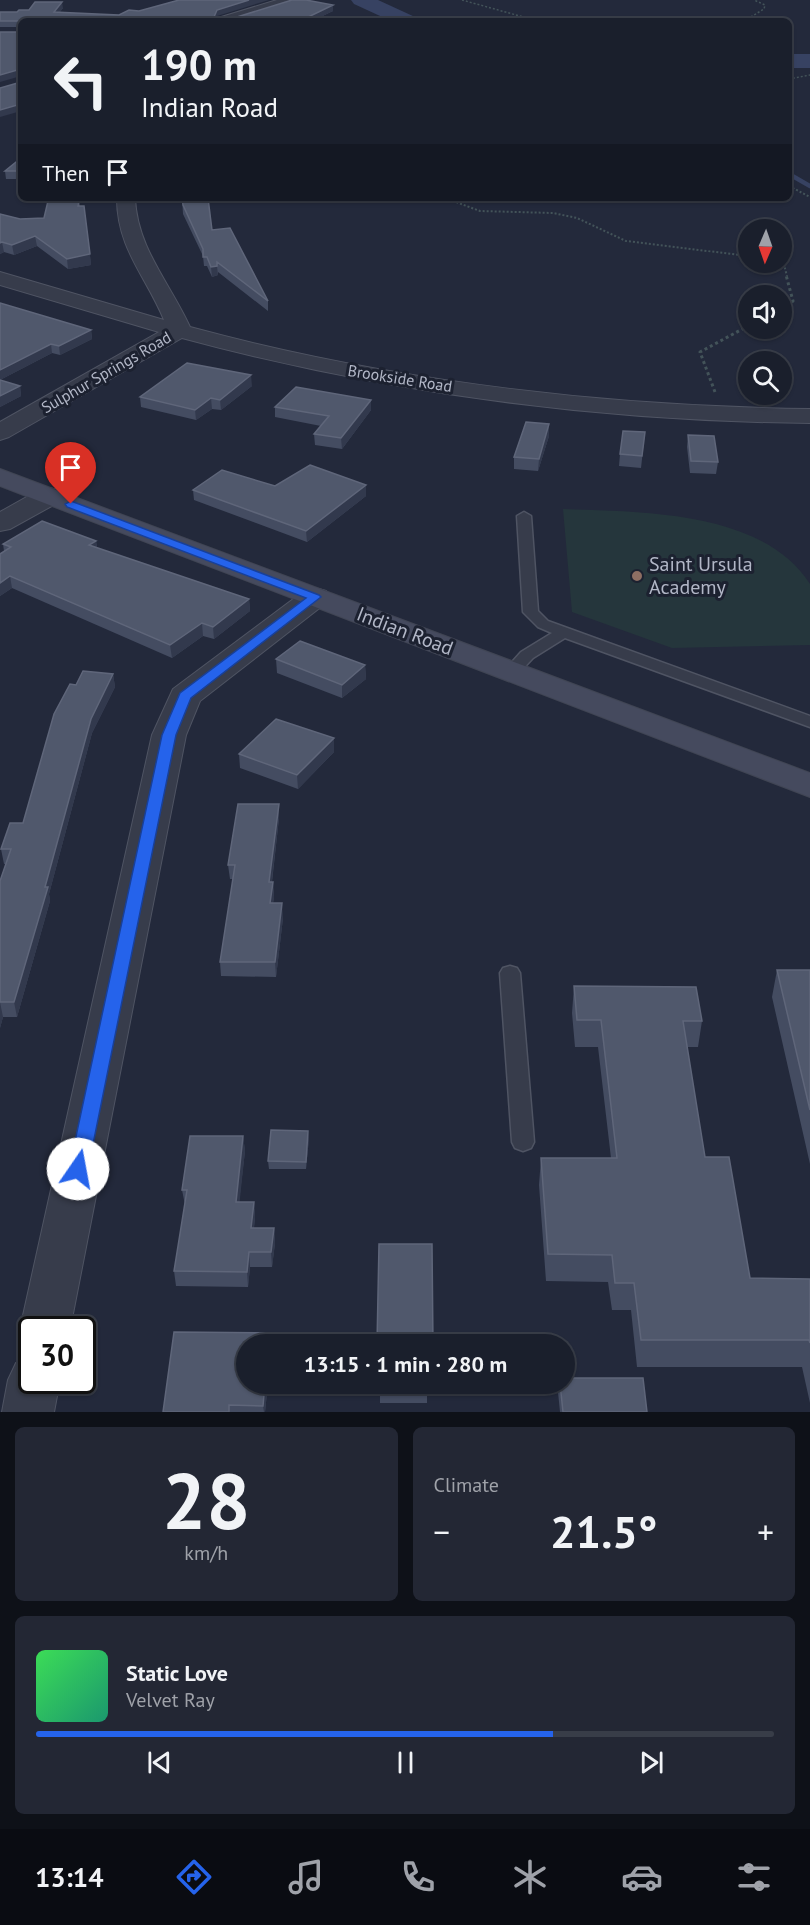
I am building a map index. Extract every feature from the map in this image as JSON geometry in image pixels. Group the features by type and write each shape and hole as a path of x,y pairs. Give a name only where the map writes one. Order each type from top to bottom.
{"street":[{"path":"233,18 291,0"},
{"name":"Sulphur Springs Road","path":"0,432 180,330 174,315 141,261 128,226 124,210 126,201"},
{"name":"Brookside Road","path":"0,278 252,350 389,378 489,392 669,411 810,416"},
{"name":"Indian Road","path":"0,477 810,786"},
{"path":"0,523 49,496"},
{"path":"48,1316 169,735 185,696 315,597"},
{"path":"28,1412 31,1394"}],"lane":[{"path":"524,516 531,612 543,624 562,633 810,722"},
{"path":"511,672 527,655 562,633"},
{"path":"510,973 523,1142"}],"path":[{"path":"462,0 527,18"},
{"path":"749,18 764,9 765,5 754,0"},
{"path":"792,78 810,75"},
{"path":"792,188 810,197"},
{"path":"453,201 480,211 553,213 578,218 626,241 738,255"},
{"path":"718,401 700,352 738,331"}],"shaded area":[{"path":"563,509 627,512 698,520 762,541 789,560 810,584 810,645 672,648 572,612"}],"building":[{"path":"179,0 249,0 217,10 214,17 237,17 292,0 333,5 306,18 18,18 18,21 0,21 0,12 29,10 35,2 62,2 54,12 119,15 129,10 139,11"},
{"path":"0,32 18,32 18,70 0,75"},
{"path":"18,83 18,105 0,110 0,88"},
{"path":"18,160 18,171 5,171"},
{"path":"48,201 79,201 78,206 84,206 90,254 67,259 35,236 12,245 0,243 0,214 20,219 44,218"},
{"path":"182,201 208,201 212,230 230,228 268,301 217,262 217,266 211,267 207,257 203,257 203,249"},
{"path":"0,303 91,330 59,346 51,344 0,370"},
{"path":"187,363 251,375 220,400 211,398 195,410 140,397"},
{"path":"0,380 20,386 0,396"},
{"path":"296,387 371,400 341,438 314,434 329,416 275,407"},
{"path":"526,422 549,424 539,459 514,457"},
{"path":"623,431 645,432 642,456 620,454"},
{"path":"688,435 714,436 718,462 691,461"},
{"path":"310,465 366,485 306,531 193,490 222,470 275,486"},
{"path":"42,521 96,541 89,545 249,599 213,627 202,623 170,645 10,576 0,583 0,554 11,547 3,544"},
{"path":"300,641 365,665 342,685 276,659"},
{"path":"83,671 113,674 91,719 45,887 48,887 14,1002 0,1002 0,881 11,849 1,849 10,823 23,823 54,714 70,684 76,685"},
{"path":"276,719 334,738 297,775 239,754"},
{"path":"238,804 279,804 269,882 273,882 270,903 282,903 275,962 220,962 235,865 228,865"},
{"path":"777,970 810,970 810,1110"},
{"path":"574,986 696,987 702,1021 683,1021 705,1157 729,1157 750,1278 810,1279 810,1343 809,1340 641,1340 634,1283 615,1283 612,1255 548,1254 541,1158 617,1158 601,1020 577,1020"},
{"path":"271,1130 308,1131 306,1162 268,1161"},
{"path":"190,1136 243,1136 236,1202 254,1202 251,1228 274,1228 271,1252 249,1252 247,1272 174,1271 187,1190 182,1190"},
{"path":"379,1244 432,1244 433,1334 377,1334"},
{"path":"174,1332 270,1333 236,1334 236,1394 264,1394 263,1406 229,1405 229,1412 163,1412"},
{"path":"575,1378 643,1378 647,1412 563,1412 561,1394 575,1394"}],"waterway":[{"path":"361,0 401,18"},
{"path":"792,61 810,61"},
{"path":"792,176 810,186"}],"place":[{"name":"Saint Ursula Academy","path":"637,576"}],"route":[{"path":"71,504 315,597 185,696 169,735 78,1169"}]}
